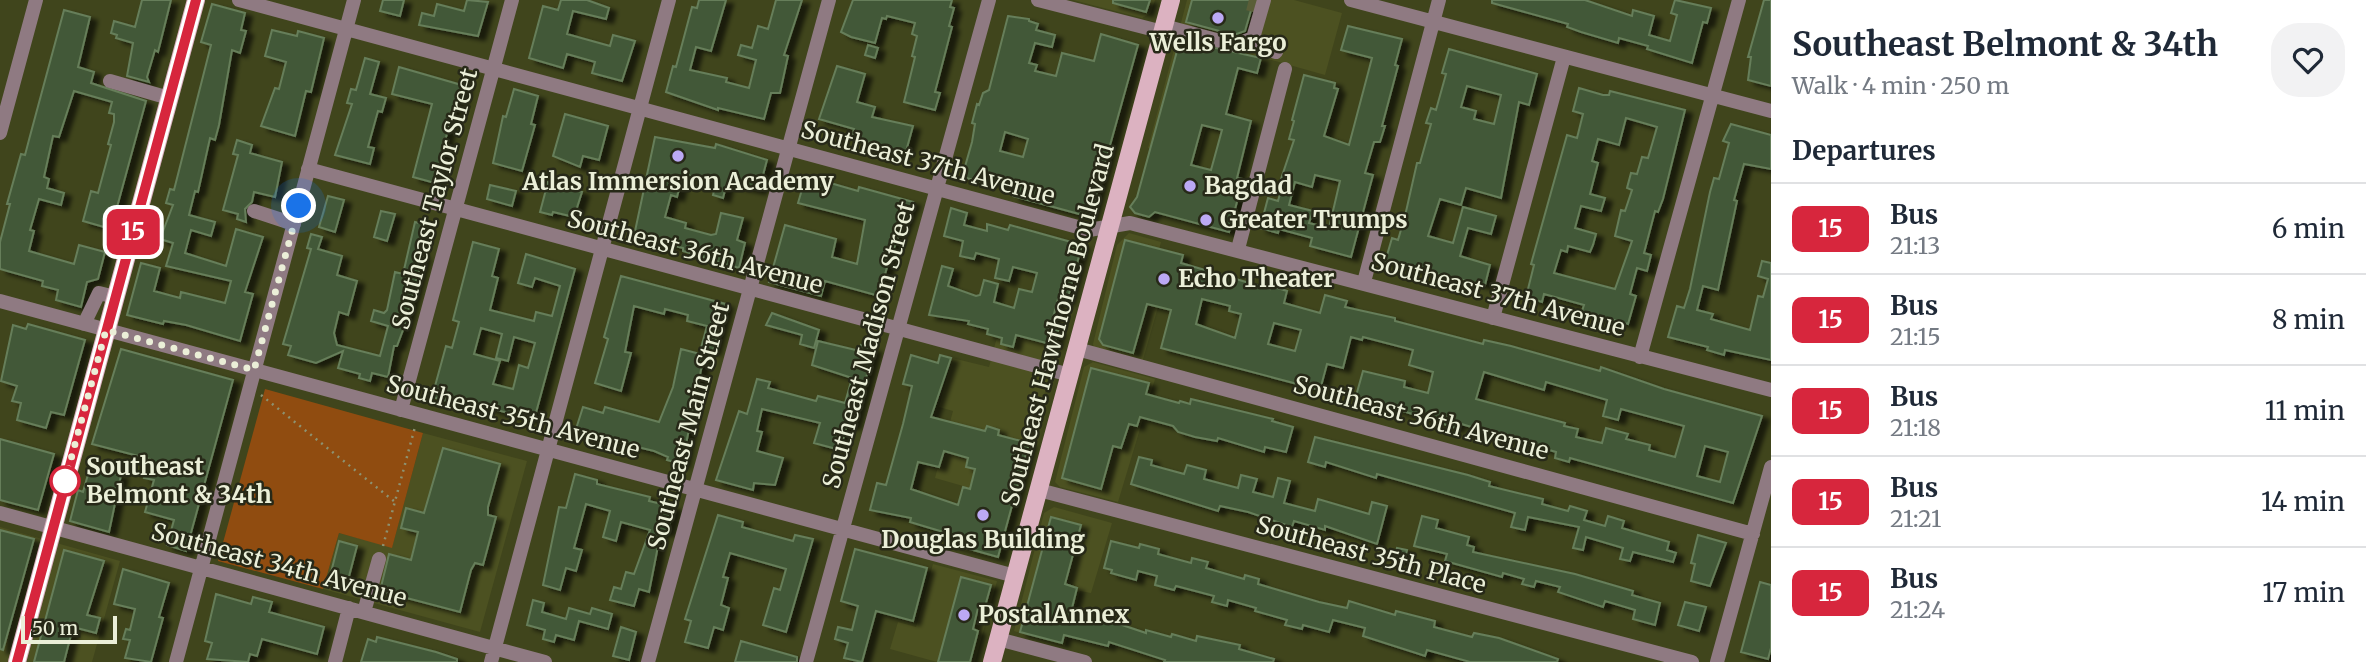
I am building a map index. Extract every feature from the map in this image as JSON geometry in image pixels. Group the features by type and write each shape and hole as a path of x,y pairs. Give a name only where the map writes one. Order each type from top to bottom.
{"main road":[{"path":"16,662 196,0"},
{"name":"Southeast Hawthorne Boulevard","path":"992,662 1171,0"}],"street":[{"path":"0,130 36,0"},
{"name":"Southeast 37th Avenue","path":"239,0 1089,230 1130,223 1771,390"},
{"path":"176,662 354,0"},
{"name":"Southeast Taylor Street","path":"401,410 512,0"},
{"path":"493,655 669,0"},
{"name":"Southeast Main Street","path":"648,662 829,0"},
{"name":"Southeast Madison Street","path":"806,662 989,0"},
{"path":"1038,0 1235,46 1249,41 1276,52"},
{"path":"1249,41 1264,0"},
{"path":"1351,0 1771,111"},
{"path":"1364,282 1439,0"},
{"path":"1640,357 1739,0"},
{"path":"1249,41 1253,12"},
{"path":"1493,318 1564,57"},
{"path":"1238,249 1285,69"},
{"path":"110,81 169,98"},
{"name":"Southeast 36th Avenue","path":"309,169 602,251 1070,375"},
{"path":"254,211 294,224"},
{"path":"84,324 99,293 115,297"},
{"name":"Southeast 35th Avenue","path":"0,300 694,491 1015,576"},
{"name":"Southeast 36th Avenue","path":"1077,349 1753,534"},
{"path":"1717,662 1771,467"},
{"name":"Southeast 35th Place","path":"1039,490 1692,662"},
{"name":"Southeast 34th Avenue","path":"0,513 364,612 493,655 545,662"},
{"path":"364,612 379,559"},
{"path":"335,662 349,608"},
{"path":"998,639 1085,662"}],"path":[{"path":"261,396 395,502"},
{"path":"379,559 419,415"}],"shaded area":[{"path":"1073,0 1155,0 1151,13 1142,18"},
{"path":"1187,0 1294,0 1342,13 1325,75 1225,47 1219,73 1237,78 1228,110 1212,106 1197,162 1148,148"},
{"path":"1129,233 1161,242 1145,303 1158,307 1142,363 1094,348 1093,344 1117,245"},
{"path":"1003,315 1061,333 1000,558 997,559 947,546 963,486 935,478 953,411 939,407 952,358 989,367"},
{"path":"1093,362 1155,379 1118,502 1060,487 1055,482 1084,367"},
{"path":"265,389 423,433 392,548 339,533 323,589 218,561"},
{"path":"423,433 527,461 480,632 323,589 339,533 392,547"},
{"path":"1054,507 1112,523 1091,593 1080,591 1065,646 1014,631 1044,513"},
{"path":"0,527 120,561 92,662 0,662"},
{"path":"933,564 997,581 975,662 937,662 890,649 898,622 916,627"}],"building":[{"path":"142,0 171,0 158,52 155,50 147,77 149,82 127,76 133,43 116,38 117,35 111,33 114,21 135,27"},
{"path":"383,0 404,0 400,16 380,11"},
{"path":"467,0 488,2 478,36 419,25 422,13 434,16 437,4 464,11"},
{"path":"561,0 587,0 609,8 606,19 573,11 567,34 610,46 613,35 635,41 622,81 592,73 595,62 567,54 563,68 529,58 543,6 558,10"},
{"path":"699,0 726,0 711,51 696,47 690,70 727,78 726,82 749,88 756,60 738,55 741,45 752,48 758,26 768,29 776,0 802,0 784,55 788,56 780,93 771,93 764,119 718,110 666,92 673,66 676,67 692,7 697,8"},
{"path":"853,0 952,0 950,7 954,8 949,26 952,27 935,92 940,93 935,110 904,102 915,57 912,56 917,36 912,34 915,23 887,16 886,19 882,18 875,43 851,37 841,32"},
{"path":"1113,0 1150,0 1146,12 1113,3"},
{"name":"Wells Fargo","path":"1192,0 1254,0 1245,31 1234,35 1186,22"},
{"path":"1492,0 1585,0 1632,16 1633,10 1654,16 1649,35 1670,41 1677,15 1671,13 1675,0 1711,8 1707,23 1703,22 1692,63 1647,49 1648,46 1619,38 1618,43 1581,32 1567,27 1568,24 1492,3"},
{"path":"1764,0 1771,0 1771,86 1748,80 1751,57 1748,57"},
{"path":"212,4 245,13 241,30 246,31 240,53 232,50 219,125 215,140 210,138 198,192 195,191 189,215 215,222 211,236 191,230 185,253 226,266 236,229 263,237 245,292 253,294 240,341 186,325 164,321 163,324 127,315 141,263 160,268 154,291 180,298 181,292 225,303 231,281 166,266 173,243 160,239 173,205 166,203 170,189 174,190 211,45 201,42"},
{"path":"64,10 90,17 78,67 94,72 91,83 146,101 111,229 83,221 91,191 98,193 111,145 108,144 114,122 114,114 109,113 112,102 74,91 59,137 53,136 44,177 49,179 47,188 64,193 61,205 39,199 30,230 34,231 29,251 74,264 79,245 105,252 98,279 87,282 81,307 56,300 58,290 42,286 43,281 0,269 0,242 10,204 7,204 21,154 25,155"},
{"path":"1008,16 1029,19 1038,24 1036,30 1055,35 1052,47 1035,43 1029,63 1037,65 1035,71 1056,76 1062,53 1094,61 1101,34 1138,45 1090,217 1013,196 1015,187 987,179 986,183 962,177 972,142 975,124 972,123 977,104 979,105 983,93 989,90","holes":["1005,132 1028,139 1023,157 1000,151"]},
{"path":"1348,26 1402,39 1395,65 1398,66 1382,126 1385,126 1380,142 1374,142 1365,173 1373,175 1351,257 1310,246 1312,238 1279,229 1278,233 1260,228 1268,198 1278,201 1284,179 1281,179 1294,140 1289,139 1304,75 1335,83 1334,88 1338,89 1324,136 1349,145 1372,58 1341,50","holes":["1315,175 1340,181 1329,228 1309,223 1313,211 1289,205 1295,182 1312,187"]},
{"path":"272,30 297,36 298,31 324,38 311,92 306,91 295,136 261,126 275,88 279,89 286,62 265,56"},
{"path":"1180,40 1261,58 1257,73 1238,68 1226,114 1251,121 1237,178 1243,179 1229,232 1155,212 1149,217 1135,213 1130,207 1137,197","holes":["1202,125 1222,130 1211,170 1191,165"]},
{"path":"868,45 878,48 875,58 865,55"},
{"path":"1449,49 1537,74 1529,105 1519,102 1501,198 1466,188 1461,205 1440,199 1428,236 1453,243 1463,207 1496,216 1491,234 1468,228 1460,256 1490,265 1485,285 1385,262 1392,238 1398,240 1417,163 1420,163 1431,124 1426,123 1431,108 1436,110 1446,74 1442,73","holes":["1467,86 1501,95 1494,124 1474,119 1476,111 1461,107"]},
{"path":"365,58 379,62 370,94 386,98 382,112 378,111 368,147 374,148 370,164 335,155 352,104 347,103 351,89 356,90"},
{"path":"837,66 865,74 857,102 875,107 872,117 913,126 905,155 852,137 854,129 819,119"},
{"path":"399,67 465,86 461,101 456,100 445,141 448,142 435,183 413,177 432,104 392,94"},
{"path":"1579,88 1603,95 1609,95 1610,91 1685,110 1663,199 1658,212 1655,211 1644,253 1651,255 1647,271 1637,268 1630,294 1636,296 1628,324 1582,311 1584,305 1544,294 1542,302 1526,297 1534,265 1531,264 1567,135 1577,138 1583,114 1573,111","holes":["1626,118 1657,127 1648,158 1642,157 1637,174 1631,173 1627,188 1632,190 1625,211 1621,210 1615,236 1632,241 1615,289 1554,273 1561,250 1567,252 1568,246 1590,252 1593,245 1596,234 1575,228 1581,206 1601,211 1605,198 1590,194 1598,163 1592,161 1598,139 1619,145"]},
{"path":"514,89 538,96 531,124 535,125 522,171 493,163 503,116 506,117"},
{"path":"565,114 608,126 599,160 583,156 580,167 553,156"},
{"path":"1731,124 1771,135 1771,169 1744,164 1734,200 1737,201 1718,290 1703,286 1697,310 1713,314 1711,319 1750,330 1758,296 1763,297 1768,279 1758,276 1762,261 1771,263 1771,360 1725,350 1724,355 1707,350 1708,347 1668,337 1677,306 1684,308 1690,289 1710,192 1714,178 1719,179 1729,143 1723,141"},
{"path":"655,137 715,148 716,144 767,160 759,190 727,183 723,198 713,195 716,182 683,174 677,197 671,195 665,217 686,223 685,228 711,235 716,234 721,213 743,218 737,240 745,243 739,268 683,251 683,248 634,236"},
{"path":"237,140 252,145 250,153 282,162 275,197 254,192 252,202 245,209 246,222 237,219 238,214 223,210 238,155 233,154"},
{"path":"806,176 858,191 859,187 913,202 889,260 879,296 825,281 821,296 769,282 785,225 836,239 832,257 857,264 865,220 798,203"},
{"path":"548,182 582,192 574,217 540,212"},
{"path":"490,185 516,191 512,206 487,199"},
{"path":"328,196 344,200 335,232 319,227"},
{"path":"951,208 967,213 964,225 987,231 987,224 1008,230 1010,225 1082,245 1067,301 1058,299 1050,329 1058,331 1054,345 1016,335 1013,347 1001,344 1002,338 987,334 988,329 968,324 969,321 929,315 942,266 953,269 948,286 976,296 980,295 984,280 998,284 994,302 1014,308 1019,289 1032,292 1037,273 1013,267 1009,281 995,278 999,259 976,253 974,259 960,256 963,241 944,236"},
{"path":"381,211 395,214 387,241 374,237"},
{"path":"415,222 427,225 419,255 423,256 403,330 397,346 394,346 388,377 372,373 370,381 359,378 360,374 338,368 343,351 316,363 288,355 291,346 283,344 311,249 307,248 311,234 322,237 318,249 342,256 337,275 357,281 348,315 339,312 334,333 337,345 380,356 388,326 371,321 374,310 384,313 387,310 395,272 403,274"},
{"path":"1125,240 1183,255 1181,263 1270,289 1271,286 1287,291 1284,303 1320,313 1325,295 1347,301 1345,307 1395,318 1395,321 1483,344 1484,340 1511,346 1600,371 1601,367 1664,389 1762,416 1733,503 1570,458 1569,462 1555,458 1556,452 1458,423 1456,428 1356,396 1363,371 1405,381 1404,387 1428,393 1433,372 1409,365 1413,350 1363,337 1362,340 1351,337 1343,368 1327,364 1320,390 1161,348 1171,310 1147,304 1133,353 1103,345 1099,339","holes":["1202,299 1230,306 1229,311 1241,314 1235,338 1196,324","1274,323 1301,330 1295,351 1268,344","1484,372 1544,390 1546,382 1607,400 1603,416 1618,420 1621,409 1684,426 1675,457 1649,450 1650,445 1626,439 1628,434 1606,428 1602,443 1576,437 1578,429 1564,426 1565,423 1476,399","1705,446 1728,452 1720,482 1697,476"]},
{"path":"473,242 499,249 492,276 498,278 490,310 534,321 536,312 552,316 560,286 535,278 532,287 518,283 526,254 575,269 534,420 452,398 451,402 432,397 446,346 452,348 459,322 453,320","holes":["481,328 502,334 496,358 508,361 514,337 535,343 528,368 519,365 513,389 493,384 500,361 474,354"]},
{"path":"621,276 726,304 713,351 701,348 707,326 687,321 688,315 665,309 664,314 634,306 625,352 631,353 621,391 595,383 608,339 604,337"},
{"path":"772,313 819,330 814,348 800,344 802,335 766,325"},
{"path":"28,324 85,340 64,415 51,412 46,428 17,420 21,403 12,401 17,386 1,381 13,325 26,329"},
{"path":"818,341 860,351 861,345 874,349 853,425 847,425 840,450 814,443 820,423 762,409 757,431 762,432 757,451 783,458 775,485 754,483 753,490 716,480 739,411 747,414 757,379 770,382 768,388 816,401 818,396 845,403 852,378 812,365"},
{"path":"121,349 233,380 186,551 167,545 174,520 145,512 154,480 144,478 150,459 92,444"},
{"path":"681,349 704,355 682,464 667,460 668,457 654,451 575,432 583,407 603,413 605,407 659,422 673,387"},
{"path":"911,355 938,363 940,355 951,358 931,417 985,431 987,426 999,430 998,435 1029,443 998,557 948,543 950,534 910,522 911,518 870,510 877,483 886,485 903,424 912,386 903,384","holes":["944,451 968,458 966,467 975,469 970,489 963,487 958,505 911,489 918,462 939,467"]},
{"path":"1091,368 1149,383 1146,394 1179,403 1190,404 1191,399 1273,419 1272,421 1293,427 1286,452 1265,447 1264,452 1218,438 1217,441 1195,437 1178,432 1173,426 1140,417 1137,426 1129,424 1121,448 1113,446 1101,489 1062,478"},
{"path":"1315,437 1468,475 1490,482 1489,486 1543,499 1542,504 1568,511 1570,506 1587,511 1584,520 1605,526 1608,516 1624,521 1622,528 1669,542 1667,550 1676,553 1673,562 1633,552 1630,561 1620,559 1623,548 1586,537 1583,550 1573,548 1579,527 1528,517 1525,530 1511,527 1515,513 1377,474 1376,478 1326,462 1325,467 1308,462"},
{"path":"0,439 54,454 38,510 0,500"},
{"path":"443,448 500,464 488,507 488,515 496,517 483,565 475,563 471,570 460,612 380,591 389,554 411,560 418,532 401,528 406,508 424,513"},
{"path":"1139,457 1152,460 1151,465 1184,474 1187,465 1206,470 1204,479 1238,488 1241,475 1257,479 1253,492 1273,497 1278,478 1290,481 1284,503 1315,511 1318,499 1369,514 1372,502 1387,506 1377,544 1325,526 1325,530 1294,521 1292,527 1248,512 1220,506 1218,511 1131,484"},
{"path":"97,469 121,475 109,532 70,521 78,490 83,492 89,471 96,473"},
{"path":"575,474 597,480 597,484 650,497 649,501 674,507 667,532 661,531 649,592 639,589 634,606 610,600 614,587 621,589 626,572 634,574 650,530 621,522 616,541 603,537 610,511 586,504 574,548 582,550 576,571 566,568 560,590 543,585 559,507 566,508"},
{"path":"718,515 743,522 742,527 793,541 795,535 813,539 786,632 763,625 774,588 780,590 786,569 730,553 723,577 728,578 721,605 729,608 723,630 714,627 708,648 685,642 691,621 685,619"},
{"path":"1422,516 1438,520 1436,528 1469,537 1467,545 1474,547 1473,552 1575,574 1633,591 1632,595 1660,603 1655,625 1633,619 1635,610 1605,601 1603,607 1558,592 1560,587 1536,581 1534,587 1522,584 1524,579 1503,573 1502,577 1445,561 1447,554 1414,546"},
{"path":"1051,517 1081,525 1065,584 1077,588 1072,608 1146,633 1146,630 1171,637 1172,634 1196,641 1197,636 1240,645 1239,649 1274,659 1273,662 1164,662 1165,660 1109,642 1108,646 1064,635 1062,643 1020,632"},
{"path":"0,530 34,539 3,650 0,649"},
{"path":"1698,535 1726,543 1710,586 1691,581 1695,564 1691,563"},
{"path":"339,541 357,546 347,584 329,580"},
{"path":"1111,541 1139,548 1140,544 1159,549 1158,554 1191,563 1192,558 1208,562 1206,568 1244,579 1245,575 1259,579 1258,584 1319,602 1347,608 1349,601 1395,615 1396,611 1435,621 1434,627 1472,637 1474,633 1499,638 1558,659 1557,662 1470,662 1427,650 1425,656 1363,636 1365,628 1333,620 1329,632 1303,625 1302,629 1285,625 1287,620 1255,611 1256,608 1228,600 1227,606 1212,602 1214,596 1176,586 1174,590 1155,585 1157,576 1138,571 1136,580 1111,573 1112,570 1104,568"},
{"path":"1397,548 1407,550 1404,563 1394,560"},
{"path":"855,549 927,568 913,621 876,611 862,662 844,658 848,643 835,639 838,627 852,630 858,606 841,601"},
{"path":"64,550 104,561 87,615 100,618 96,633 73,627 64,662 34,662"},
{"path":"123,569 169,583 159,617 163,618 151,662 125,658 130,640 123,639 126,629 130,630 135,609 114,604"},
{"path":"961,577 991,585 984,610 978,608 973,629 978,631 970,662 938,662"},
{"path":"1760,582 1771,585 1771,648 1768,659 1741,652"},
{"path":"216,594 251,604 253,597 272,602 269,612 324,627 317,654 262,639 257,656 250,654 248,662 207,659 212,643 205,641"},
{"path":"533,600 544,603 542,612 566,619 569,608 590,614 592,608 612,614 608,629 579,621 574,640 556,635 554,642 543,639 545,630 527,625"},
{"path":"1685,602 1706,607 1699,631 1678,625"},
{"path":"621,627 636,632 629,660 613,656"},
{"path":"377,637 436,652 457,659 457,662 361,662 368,639 376,642"},
{"path":"741,641 797,657 797,662 735,662"}],"tunnel":[{"path":"1253,12 1256,0"}],"bus line":[{"name":"15","path":"17,662 196,0"}],"place":[{"name":"Wells Fargo","path":"1218,18"},
{"name":"Atlas Immersion Academy","path":"678,156"},
{"name":"Bagdad","path":"1190,186"},
{"name":"Greater Trumps","path":"1206,220"},
{"name":"Echo Theater","path":"1164,279"},
{"name":"Southeast Belmont & 34th","path":"65,481"},
{"name":"Douglas Building","path":"983,515"},
{"name":"PostalAnnex","path":"964,615"}],"route":[{"path":"65,481 106,330 254,370 299,206"}]}
